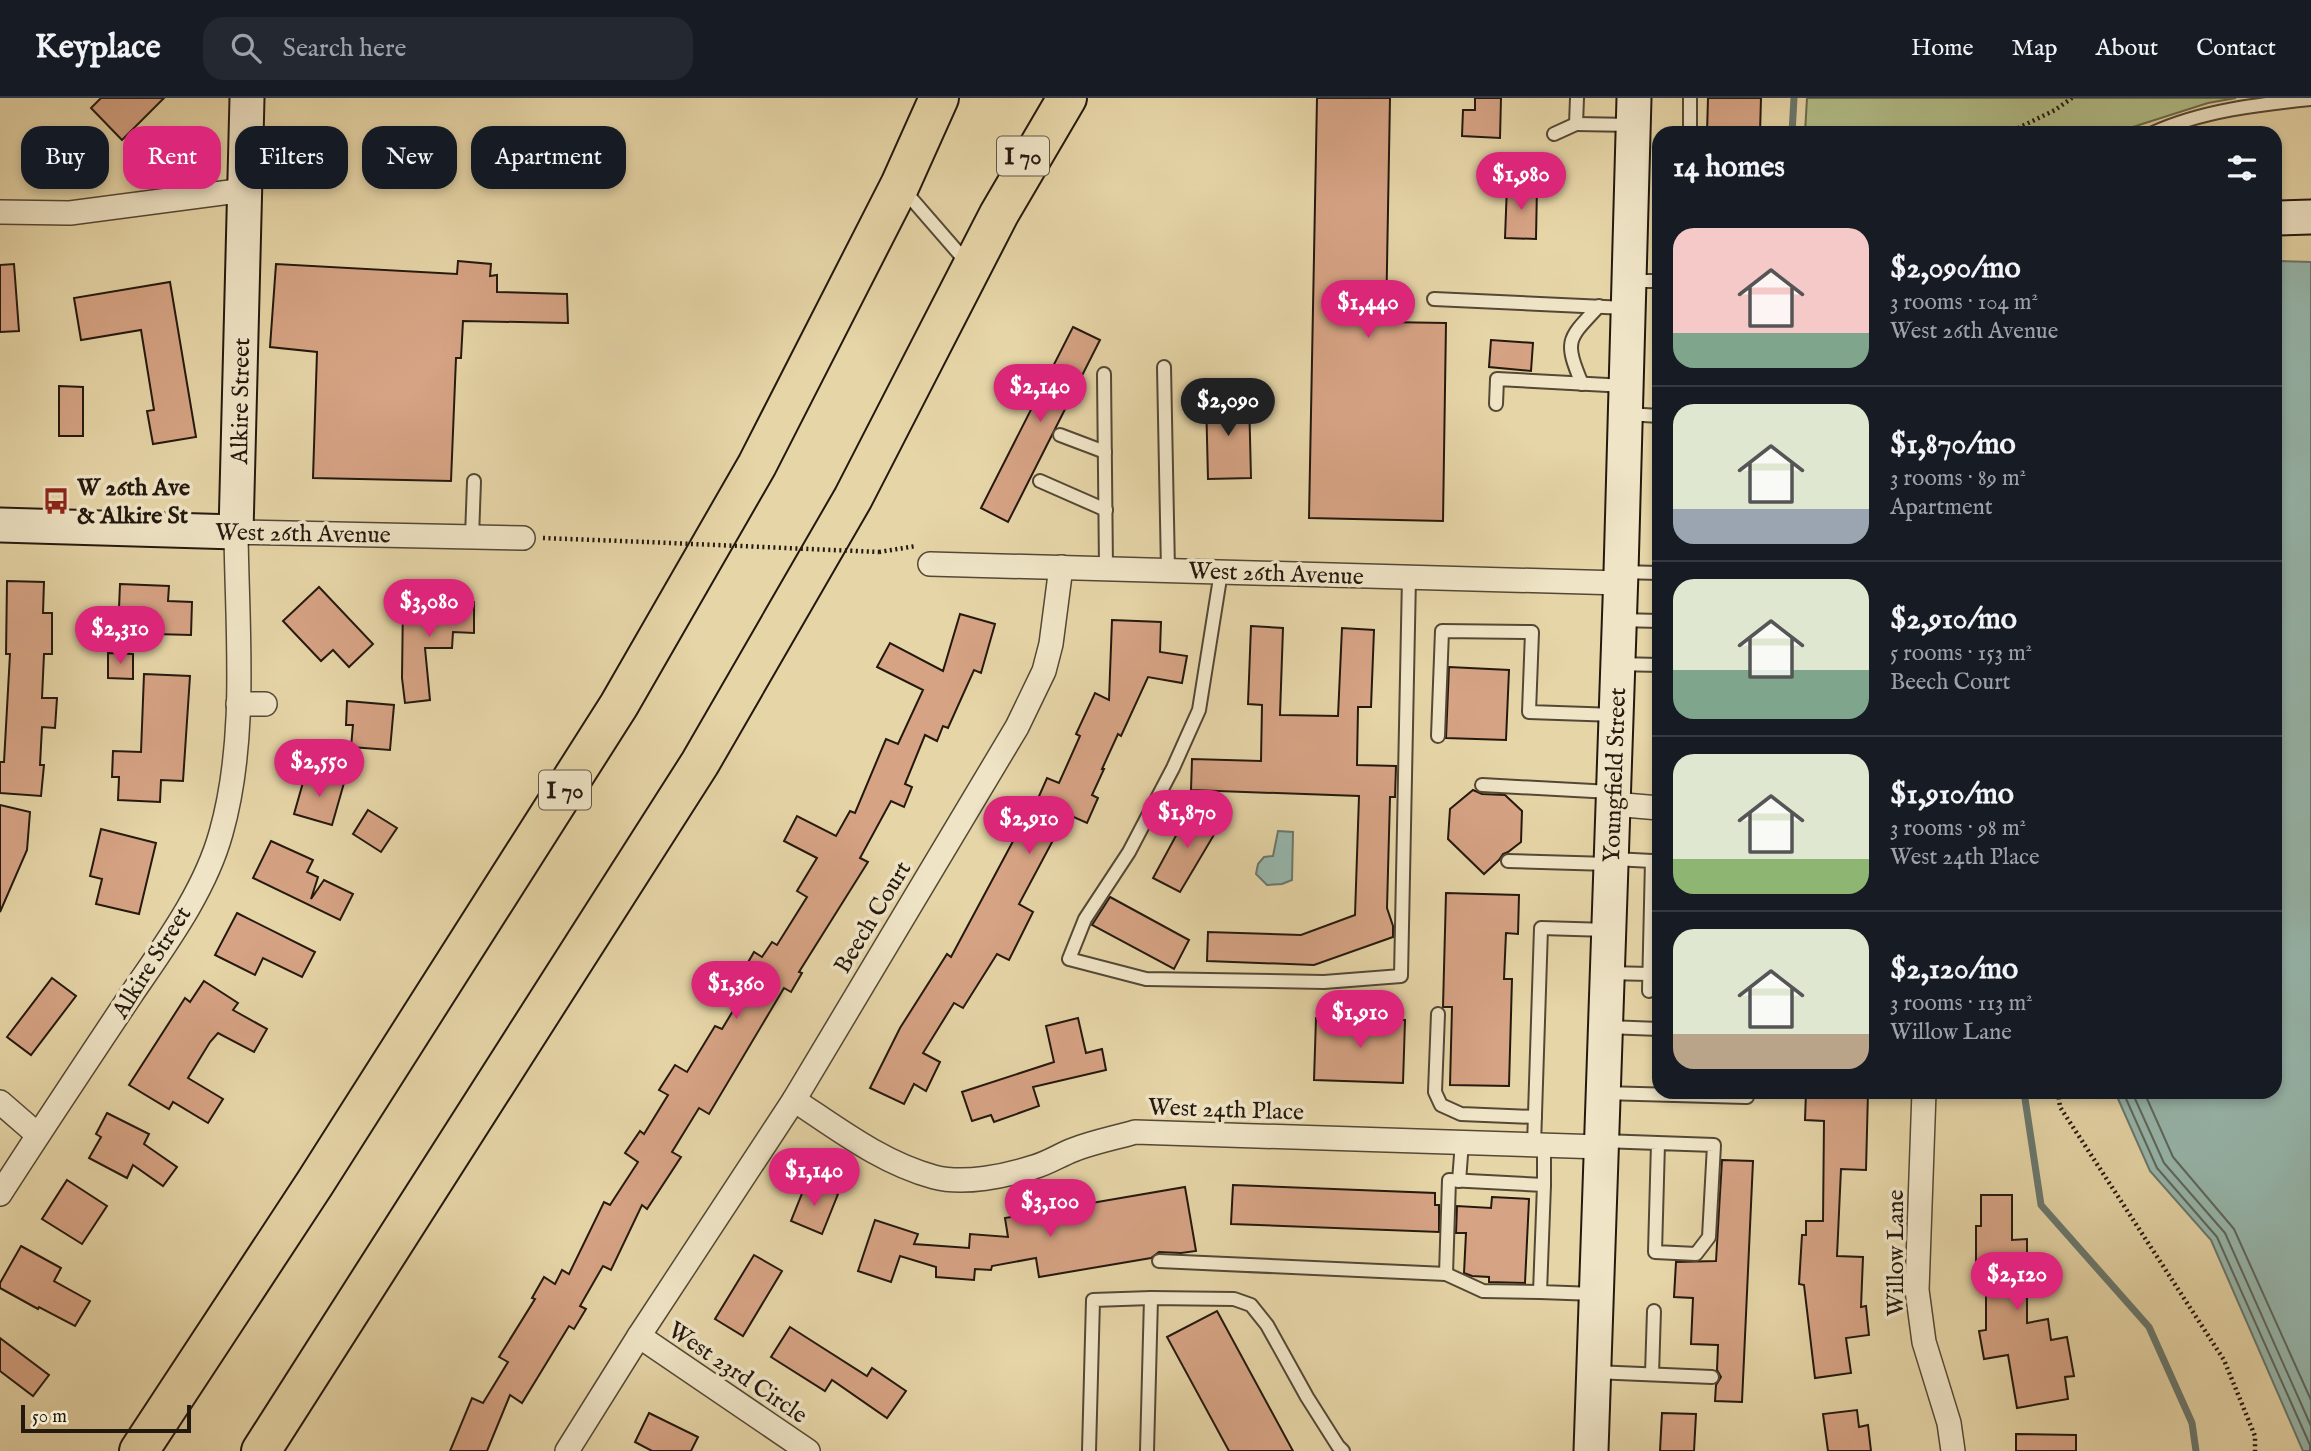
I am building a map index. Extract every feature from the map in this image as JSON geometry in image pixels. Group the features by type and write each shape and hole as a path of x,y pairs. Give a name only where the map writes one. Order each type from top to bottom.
{"highway":[{"name":"I 70","path":"139,1451 315,1183 619,705 757,465 900,185 939,98"},
{"name":"I 70","path":"261,1451 700,763 853,498 999,214 1046,98"},
{"path":"999,214 1067,98"}],"street":[{"name":"Alkire Street","path":"0,1194 158,955 203,879 213,857 227,807 236,745 238,704 236,532 247,98"},
{"name":"Youngfield Street","path":"1591,1451 1629,294 1645,226 1634,112"},
{"path":"0,212 70,213 245,190"},
{"path":"2282,218 2311,217"},
{"name":"West 26th Avenue","path":"0,525 523,538"},
{"name":"West 26th Avenue","path":"925,555 1061,567 1409,577 1621,577"},
{"name":"Beech Court","path":"567,1451 794,1100 1010,738 1044,671 1051,644 1061,567"},
{"path":"238,704 265,704"},
{"path":"1613,798 1652,806"},
{"name":"Willow Lane","path":"1924,1099 1917,1290 1924,1342 1949,1423 1953,1451"},
{"name":"West 24th Place","path":"794,1100 887,1158 936,1178 948,1179 996,1178 1037,1167 1076,1149 1135,1132 1539,1145 1601,1144"},
{"path":"0,1102 38,1135"},
{"name":"West 23rd Circle","path":"639,1336 808,1451"}],"lane":[{"path":"1576,124 1577,98"},
{"path":"1690,98 1690,126"},
{"path":"2168,126 2235,109 2311,99"},
{"path":"1554,134 1576,124 1634,112"},
{"path":"900,185 972,267"},
{"path":"1434,299 1629,294"},
{"path":"1582,384 1570,355 1570,342 1576,330 1629,294"},
{"path":"1164,367 1168,570"},
{"path":"1104,374 1106,568"},
{"path":"1496,404 1497,379 1582,384 1652,413"},
{"path":"1060,435 1105,452"},
{"path":"472,537 474,481"},
{"path":"1040,481 1106,510"},
{"path":"1221,572 1199,710 1173,768 1129,852 1085,919 1069,960 1146,979 1324,982 1401,976 1409,577"},
{"path":"1621,577 1652,574"},
{"path":"1620,620 1652,621"},
{"path":"1438,736 1442,631 1532,632 1529,712 1616,715"},
{"path":"1618,664 1652,665"},
{"path":"1482,785 1613,798"},
{"path":"1508,861 1652,862"},
{"path":"1540,1292 1544,1185 1535,1117 1541,928 1608,930"},
{"path":"1649,991 1652,929"},
{"path":"1607,973 1650,974"},
{"path":"1438,1014 1435,1092 1441,1105 1461,1114 1535,1117"},
{"path":"1605,1027 1652,1029"},
{"path":"1603,1093 1652,1094"},
{"path":"1459,1181 1462,1142"},
{"path":"1601,1144 1658,1143 1714,1145 1709,1237 1696,1254 1655,1252 1658,1143"},
{"path":"1446,1274 1449,1180 1544,1185"},
{"path":"1159,1261 1446,1274 1483,1291 1596,1294"},
{"path":"1090,1451 1093,1300 1151,1298 1234,1299 1251,1305 1267,1325 1307,1397 1343,1451"},
{"path":"1147,1451 1151,1298"},
{"path":"1652,1374 1654,1311"},
{"path":"1593,1372 1712,1377"}],"path":[{"path":"2022,126 2055,110 2072,98"},
{"path":"523,538 925,555"},
{"path":"2059,1099 2060,1107 2224,1360 2255,1436 2255,1451"}],"green space":[{"path":"1807,98 2236,98 2208,103 2136,126 1805,126"}],"water":[{"path":"2282,261 2311,262 2311,1451 2303,1451 2211,1240 2150,1171 2118,1099 2282,1099"},
{"path":"1278,831 1293,832 1292,880 1267,885 1256,874 1258,864 1264,857 1273,856"}],"building":[{"path":"101,98 164,98 136,126 123,126 122,140 91,108"},
{"path":"1317,98 1390,98 1386,322 1446,323 1443,521 1309,518"},
{"path":"1475,98 1501,98 1500,138 1462,136 1463,110 1475,110"},
{"path":"1708,98 1761,98 1760,126 1707,126"},
{"path":"1507,185 1537,186 1536,239 1505,238"},
{"path":"458,261 491,264 490,276 497,275 497,292 567,294 568,323 463,321 461,358 456,358 451,481 313,478 317,352 270,347 276,264 457,274"},
{"path":"14,264 19,331 0,332 0,265"},
{"path":"170,282 196,437 153,444 147,411 154,410 141,330 81,340 74,298"},
{"path":"1073,327 1100,340 1008,522 981,508"},
{"path":"1491,340 1533,343 1531,371 1489,367"},
{"path":"59,386 83,387 83,436 59,436"},
{"path":"1249,397 1251,478 1208,479 1206,398"},
{"path":"7,581 44,582 43,613 52,613 52,654 44,654 42,698 57,698 55,728 42,727 40,765 44,765 41,796 0,793 0,762 4,762 10,654 6,654"},
{"path":"120,584 169,586 168,601 192,602 191,635 118,633"},
{"path":"319,587 373,644 349,667 333,650 321,661 283,621"},
{"path":"403,601 474,602 474,633 453,632 452,648 425,648 430,700 405,703 402,678"},
{"path":"960,614 995,624 981,673 974,670 948,728 943,726 937,741 925,735 905,784 912,787 904,807 891,801 860,858 868,862 799,972 802,973 791,992 784,988 709,1114 699,1108 672,1152 681,1157 647,1209 642,1205 611,1270 603,1266 580,1306 586,1309 574,1329 569,1326 522,1403 510,1395 487,1451 450,1451 472,1398 483,1403 508,1362 499,1357 535,1299 532,1298 544,1277 555,1284 562,1270 569,1274 604,1202 610,1205 638,1162 625,1153 640,1131 644,1134 668,1095 659,1090 675,1065 687,1072 715,1026 722,1029 745,991 735,985 754,952 762,957 772,942 777,945 807,897 797,891 817,858 784,841 797,816 836,836 850,811 855,813 886,739 898,744 923,690 877,667 890,643 943,671"},
{"path":"1112,620 1161,622 1160,652 1187,656 1182,683 1148,677 1121,736 1118,734 1102,769 1092,795 1098,798 1087,823 1067,814 1019,904 1033,912 1009,960 997,954 963,1008 954,1003 923,1053 940,1062 926,1091 914,1084 904,1104 870,1088 900,1028 947,954 951,957 1026,817 1029,819 1047,778 1059,783 1080,736 1076,734 1095,693 1109,700"},
{"path":"1251,626 1283,628 1280,715 1338,716 1342,628 1374,630 1371,707 1358,707 1357,765 1396,766 1395,797 1390,797 1387,908 1393,926 1393,937 1314,965 1207,961 1208,932 1301,935 1355,915 1359,796 1191,790 1192,759 1261,761 1262,705 1248,704"},
{"path":"108,653 133,654 133,679 108,678"},
{"path":"1449,667 1509,670 1506,740 1446,738"},
{"path":"144,674 190,676 183,781 161,780 160,802 118,800 119,777 112,777 113,751 141,752"},
{"path":"347,701 394,705 390,750 351,747 353,725 346,725"},
{"path":"306,772 344,783 332,825 294,814"},
{"path":"1473,790 1482,794 1505,795 1522,811 1521,842 1503,854 1484,874 1448,839 1450,809"},
{"path":"0,805 30,812 27,850 0,912"},
{"path":"1191,808 1221,823 1180,892 1153,878"},
{"path":"368,810 397,828 381,852 353,834"},
{"path":"101,829 156,843 139,914 96,904 102,879 90,876"},
{"path":"271,841 313,860 307,872 318,877 311,899 324,880 353,894 340,920 253,878"},
{"path":"1446,893 1519,895 1518,934 1506,933 1504,979 1512,979 1509,1086 1450,1085 1452,1007 1443,1007"},
{"path":"1110,897 1189,940 1174,969 1092,925"},
{"path":"237,913 315,952 302,977 263,958 255,975 215,955"},
{"path":"52,978 76,996 31,1055 7,1037"},
{"path":"204,981 238,1003 233,1010 267,1029 254,1052 218,1033 210,1042 188,1078 223,1099 208,1123 173,1102 169,1109 129,1085 185,998 190,1002"},
{"path":"1078,1018 1086,1053 1102,1049 1106,1070 1033,1087 1039,1106 994,1122 991,1115 972,1121 962,1092 1054,1062 1046,1026"},
{"path":"1316,1018 1405,1020 1403,1083 1314,1080"},
{"path":"1806,1099 1868,1099 1866,1170 1841,1169 1837,1256 1863,1257 1861,1307 1866,1306 1869,1335 1846,1338 1851,1373 1815,1378 1804,1285 1799,1284 1802,1235 1806,1235 1806,1221 1823,1221 1824,1121 1805,1120"},
{"path":"107,1113 149,1134 144,1144 177,1167 163,1186 133,1165 127,1178 89,1158 101,1137 96,1134"},
{"path":"1722,1160 1753,1161 1742,1402 1715,1401 1716,1385 1721,1377 1717,1370 1718,1345 1691,1344 1693,1298 1674,1297 1676,1262 1716,1261"},
{"path":"67,1180 107,1206 82,1244 42,1219"},
{"path":"807,1181 838,1194 822,1234 791,1221"},
{"path":"1233,1185 1435,1193 1435,1205 1439,1205 1439,1232 1231,1224"},
{"path":"1185,1187 1196,1251 1159,1252 1151,1258 1039,1277 1036,1258 992,1266 991,1270 975,1269 974,1280 936,1277 936,1267 900,1256 891,1282 858,1271 875,1220 918,1234 914,1244 969,1248 970,1234 1008,1237 1005,1218"},
{"path":"1981,1195 2012,1195 2012,1240 2027,1239 2027,1323 2048,1319 2051,1340 2067,1337 2074,1376 2065,1377 2068,1399 2017,1408 2008,1355 1984,1359 1979,1331 1986,1330 1986,1261 1976,1261 1976,1226 1981,1226"},
{"path":"1492,1197 1529,1199 1525,1283 1489,1282 1489,1277 1464,1273 1466,1233 1456,1233 1457,1206 1491,1208"},
{"path":"21,1246 61,1268 54,1281 90,1301 75,1326 0,1288 0,1283"},
{"path":"754,1255 782,1271 743,1336 715,1319"},
{"path":"1217,1311 1293,1451 1229,1451 1167,1337"},
{"path":"790,1327 867,1376 872,1368 906,1391 887,1418 832,1380 825,1391 771,1357"},
{"path":"0,1338 49,1375 33,1396 0,1371"},
{"path":"1857,1410 1859,1427 1868,1425 1871,1451 1828,1451 1823,1414"},
{"path":"649,1413 698,1437 691,1451 652,1451 635,1442"},
{"path":"1662,1413 1696,1414 1694,1451 1660,1451"},
{"path":"2016,1434 2076,1435 2076,1451 2016,1451"}],"waterway":[{"path":"1792,126 1794,98"},
{"path":"2025,1099 2041,1205 2149,1327 2192,1423 2196,1451"}],"place":[{"name":"W 26th Ave & Alkire St","path":"56,501"}]}
